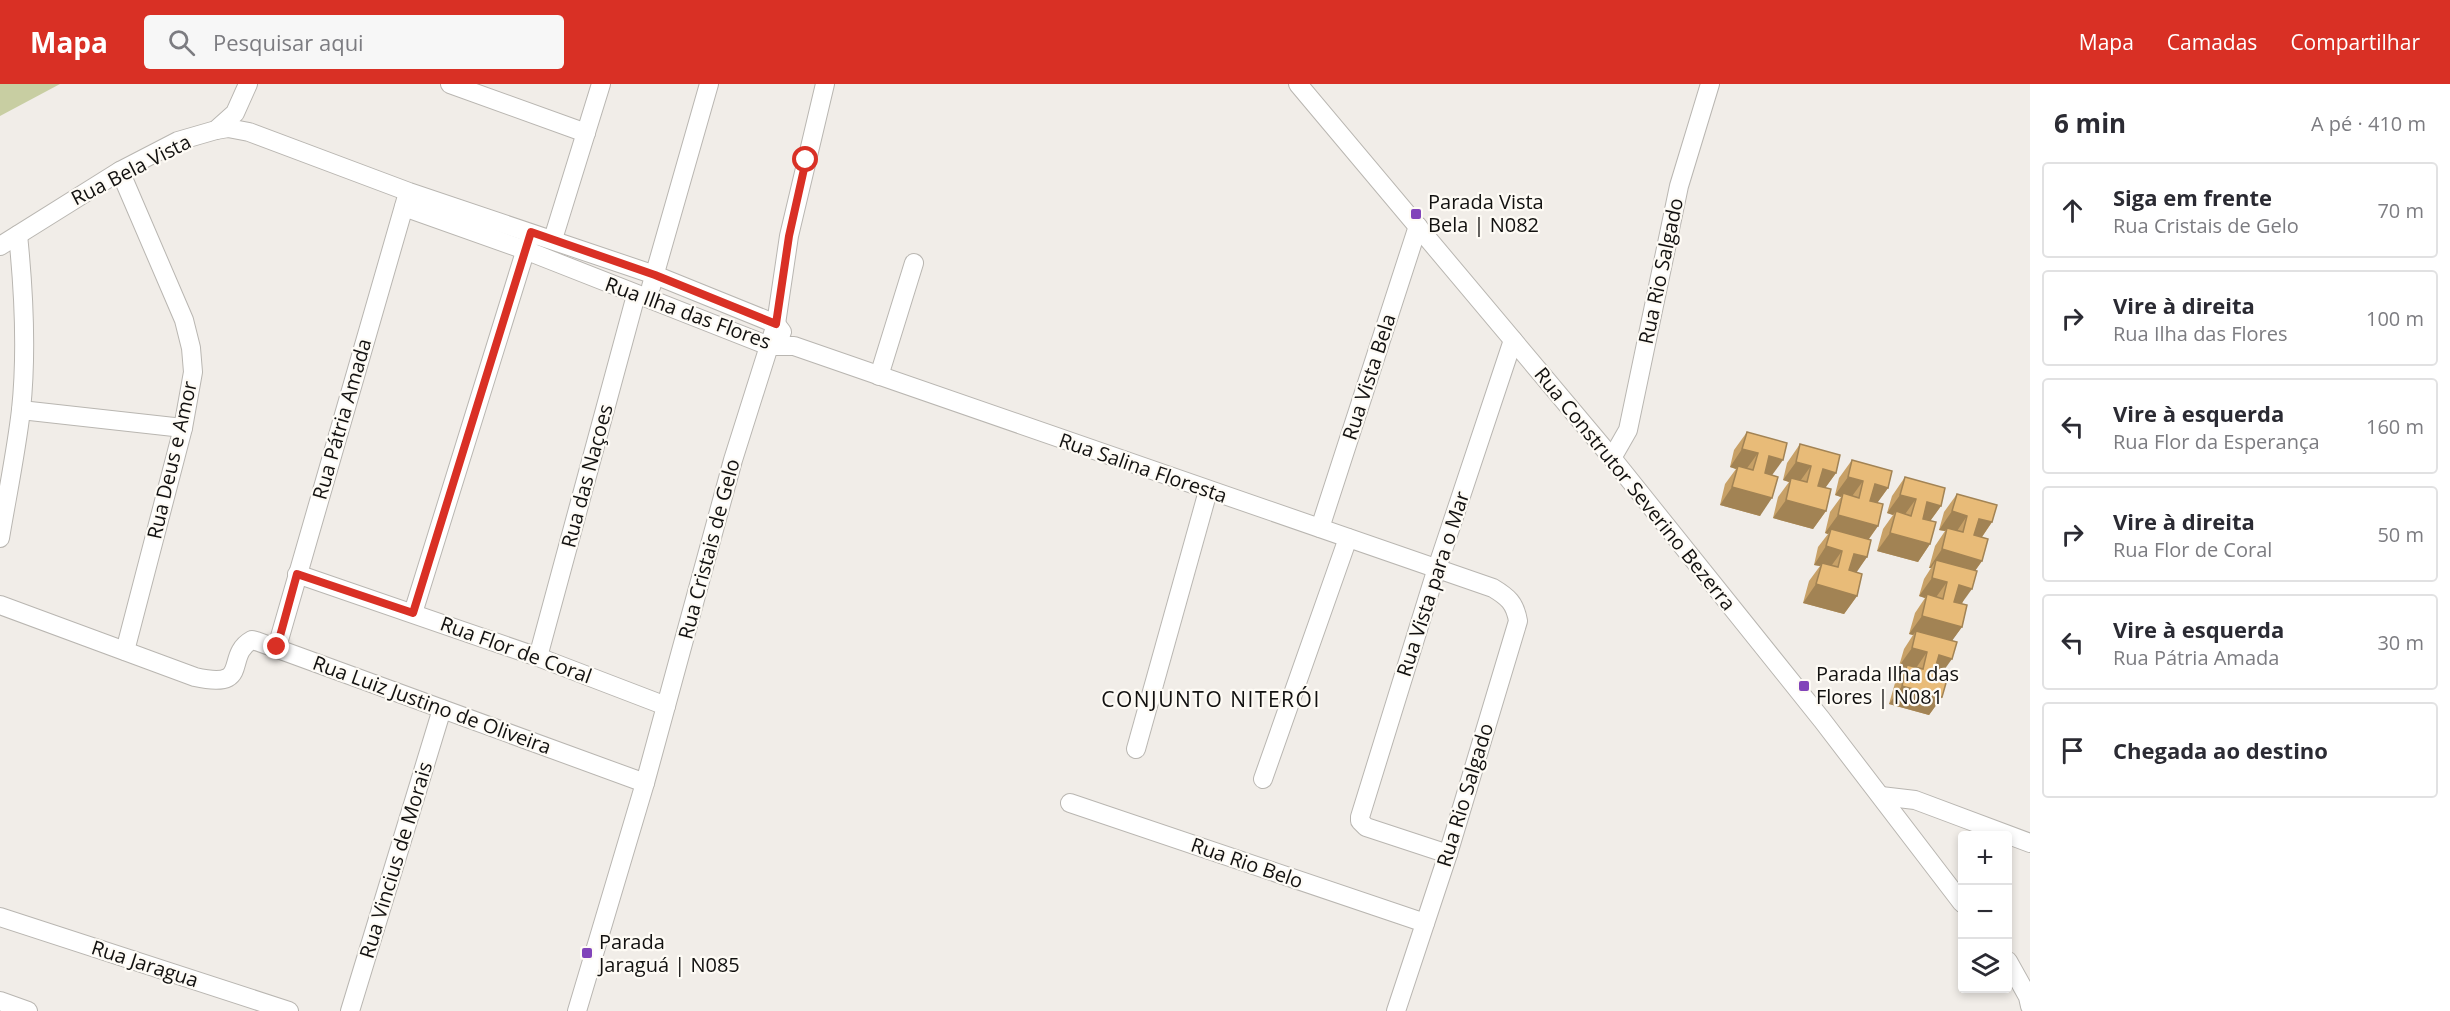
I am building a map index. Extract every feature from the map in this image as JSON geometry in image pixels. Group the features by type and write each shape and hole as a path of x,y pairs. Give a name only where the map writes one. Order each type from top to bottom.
{"street":[{"name":"Rua Bela Vista","path":"0,246 120,171 178,141 216,130 234,113 248,84"},
{"path":"450,84 586,133"},
{"path":"553,239 601,84"},
{"name":"Rua das Naçoes","path":"538,657 642,297 655,275 709,84"},
{"name":"Rua Cristais de Gelo","path":"577,1011 645,783 734,460 776,324 789,236 825,84"},
{"name":"Rua Construtor Severino Bezerra","path":"1298,84 1612,458 1881,796 1958,898"},
{"name":"Rua Rio Salgado","path":"1612,458 1628,430 1679,186 1710,84"},
{"name":"Rua Ilha das Flores","path":"216,130 228,128 249,132 525,250 642,297 769,346 794,346"},
{"name":"Rua Deus e Amor","path":"120,171 184,320 192,348 193,372 183,428 125,651"},
{"name":"Rua Ilha das Flores","path":"406,199 531,232 655,275 776,324 794,346"},
{"name":"Rua Pátria Amada","path":"277,647 406,199"},
{"name":"Rua Vista Bela","path":"1320,528 1418,226"},
{"path":"413,613 531,232"},
{"path":"0,538 21,410 23,306 18,235"},
{"path":"879,376 914,263"},
{"name":"Rua Vista para o Mar","path":"1448,854 1366,827 1360,821 1360,817 1437,568 1513,340"},
{"name":"Rua Salina Floresta","path":"794,346 1492,588"},
{"path":"21,410 183,428"},
{"path":"1136,749 1208,491"},
{"path":"1263,779 1348,538"},
{"name":"Rua Flor de Coral","path":"297,574 538,657 666,706"},
{"name":"Rua Rio Salgado","path":"1396,1011 1448,854 1518,621 1516,608 1508,597 1492,588"},
{"name":"Rua Luiz Justino de Oliveira","path":"0,605 195,677 221,681 233,673 247,643 256,641 645,783"},
{"name":"Rua Vincius de Morais","path":"350,1011 442,709"},
{"path":"1881,796 1915,800 2030,843"},
{"name":"Rua Rio Belo","path":"1070,802 1425,922"},
{"name":"Rua Jaragua","path":"0,917 289,1011"},
{"path":"2012,970 2028,997 2030,1006"},
{"path":"0,1001 28,1011"}],"green space":[{"path":"0,84 60,84 0,116"}],"building":[{"path":"1747,432 1787,443 1783,460 1769,456 1765,473 1778,477 1772,498 1732,487 1738,466 1753,470 1758,453 1742,449"},
{"path":"1800,444 1840,455 1836,473 1823,469 1818,486 1831,489 1826,511 1786,500 1791,478 1807,482 1811,466 1796,462"},
{"path":"1852,460 1892,471 1888,488 1875,484 1870,501 1883,504 1878,526 1838,515 1843,493 1859,498 1863,481 1848,477"},
{"path":"1905,477 1945,488 1941,506 1927,502 1923,519 1936,522 1930,544 1890,533 1896,511 1911,516 1916,499 1900,495"},
{"path":"1957,494 1997,505 1992,522 1979,519 1974,535 1988,539 1982,561 1942,549 1947,528 1963,532 1967,516 1952,511"},
{"path":"1831,529 1871,540 1867,557 1854,554 1849,570 1862,574 1857,596 1816,584 1822,563 1838,567 1842,551 1826,546"},
{"path":"1936,560 1977,571 1972,589 1959,585 1954,602 1967,605 1962,627 1922,616 1927,594 1943,599 1947,582 1932,578"},
{"path":"1916,631 1957,642 1952,659 1939,655 1934,672 1948,676 1942,697 1902,686 1907,665 1923,669 1927,652 1912,648"}],"place":[{"name":"Parada Vista Bela | N082","path":"1416,214"},
{"name":"Parada Ilha das Flores | N081","path":"1804,686"},
{"name":"Parada Jaraguá | N085","path":"587,953"}],"district":[{"name":"CONJUNTO NITERÓI","path":"1211,700"}],"route":[{"path":"277,647 297,574 413,613 531,232 655,275 776,324 789,236 806,160"}]}
